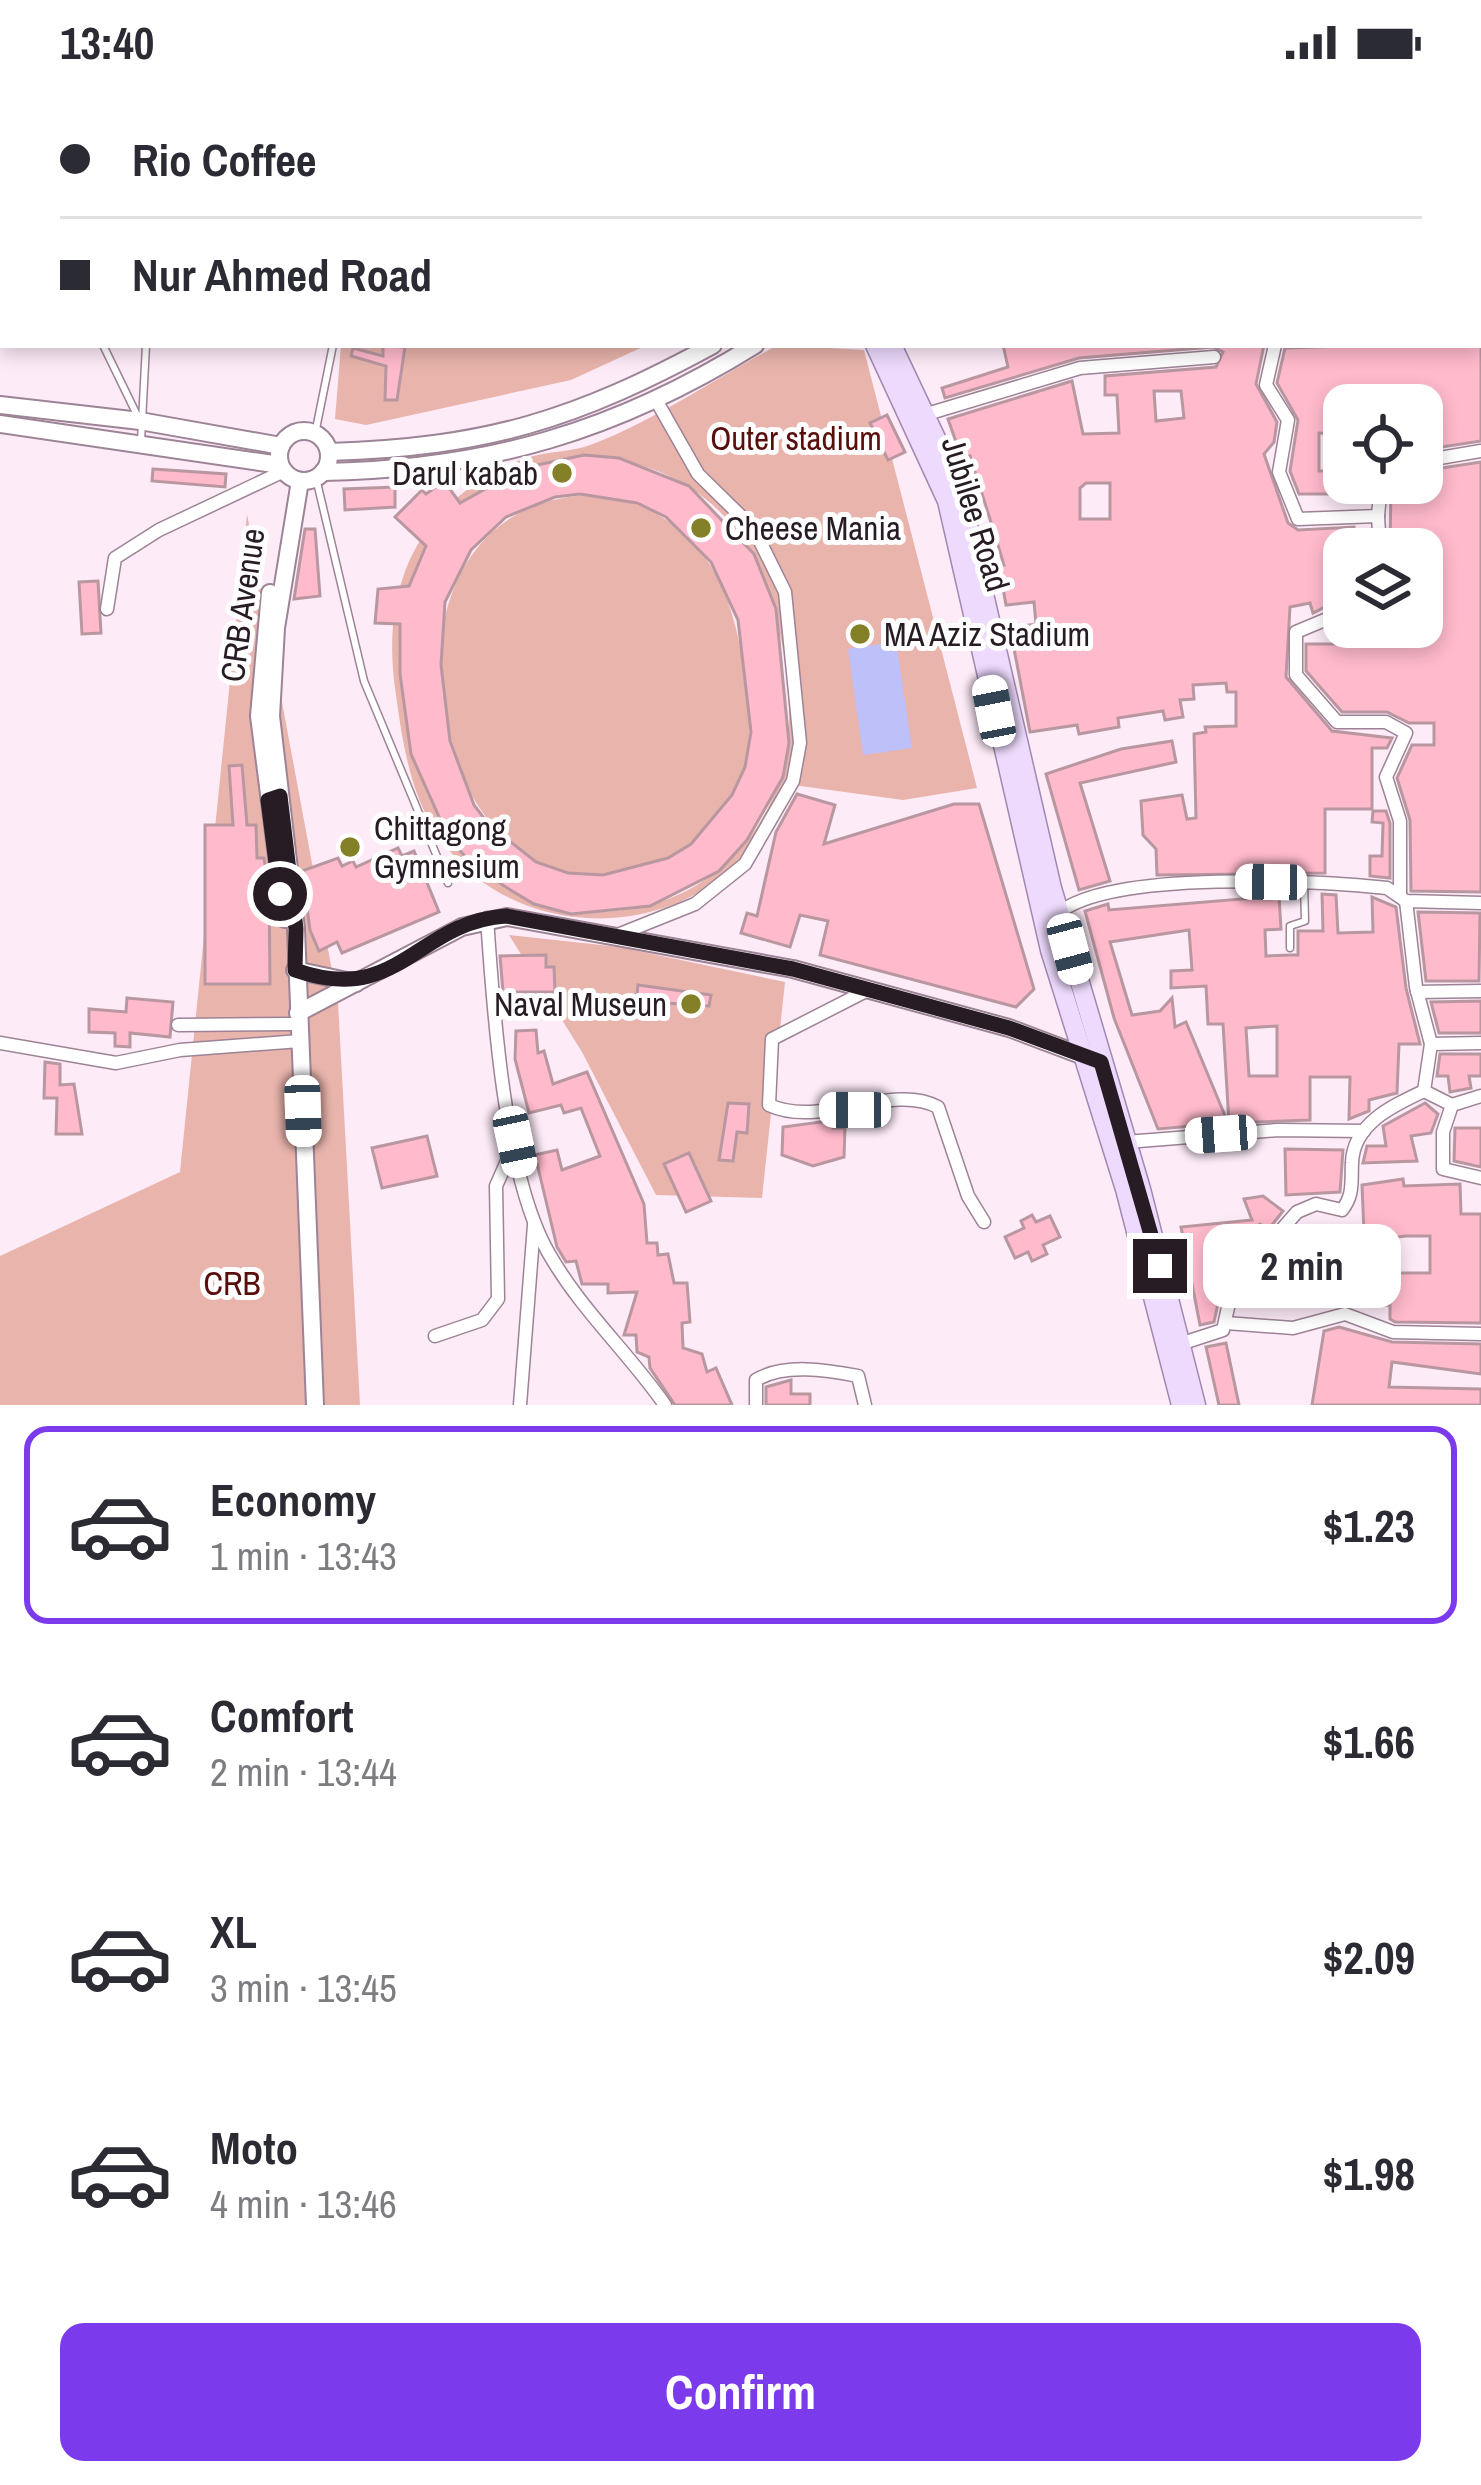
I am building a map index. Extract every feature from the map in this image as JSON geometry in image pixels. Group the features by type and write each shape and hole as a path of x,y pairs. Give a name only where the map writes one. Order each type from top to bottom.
{"main road":[{"path":"297,470 296,433 315,434 329,452 482,438 565,418 707,348"},
{"name":"Jubilee Road","path":"876,348 947,501 1051,950 1093,1059 1181,1405"},
{"path":"893,348 926,414 969,529 1093,1059 1126,1142 1196,1405"},
{"path":"0,424 140,441 297,470 399,471 489,458 574,436 656,400 730,351"},
{"path":"0,405 140,421 297,470"},
{"name":"CRB Avenue","path":"315,1405 295,962 265,716 297,470 329,452"},
{"path":"297,1026 356,983 488,918 620,934 871,988 1009,1028 1093,1059"},
{"path":"295,962 356,983"}],"street":[{"path":"1274,348 1266,385 1288,421 1279,472 1298,519 1378,517"},
{"path":"926,414 1080,368 1214,357"},
{"path":"620,934 695,904 745,864 793,781 800,743 785,592 754,529 698,475 656,400"},
{"path":"1443,457 1481,451"},
{"path":"107,609 115,557 159,530 297,470"},
{"path":"1379,504 1379,528"},
{"path":"1323,621 1297,632 1296,675 1337,722 1386,722 1406,733 1386,777 1400,820 1403,897 1431,1044 1424,1091"},
{"path":"1060,912 1073,902 1106,893 1239,881 1304,883 1481,903"},
{"path":"488,918 493,1016 515,1142 545,1248 582,1305 665,1405"},
{"path":"871,988 772,1039 769,1106 855,1110 886,1101 927,1102 938,1107 968,1196 984,1222"},
{"path":"1418,992 1481,991"},
{"path":"178,1025 297,1026"},
{"path":"0,1043 116,1063 297,1026"},
{"path":"1431,1044 1481,1043"},
{"path":"1424,1091 1452,1105 1481,1096"},
{"path":"1180,1344 1215,1334 1226,1323 1233,1285 1297,1212 1316,1204 1336,1211 1348,1204 1353,1149 1364,1131 1375,1118 1424,1091"},
{"path":"1452,1105 1440,1148 1443,1169 1481,1178"},
{"path":"1126,1142 1278,1130 1364,1131"},
{"path":"435,1336 482,1320 498,1299 496,1186 515,1142"},
{"path":"520,1405 535,1218"},
{"path":"1226,1323 1293,1328 1345,1314 1393,1332 1481,1334"},
{"path":"757,1405 757,1380 770,1371 859,1376 865,1405"}],"lane":[{"path":"104,348 140,421"},
{"path":"140,441 146,348"},
{"path":"315,434 332,348"},
{"path":"297,470 364,681 448,883"},
{"path":"1290,948 1290,926 1305,921 1304,883"}],"green space":[{"path":"341,348 640,348 571,380 366,425 335,419"},
{"name":"MA Aziz Stadium","path":"773,348 864,350 977,788 903,800 786,784 749,848 718,880 685,900 648,912 572,917 500,893 469,870 431,825 405,753 399,714 392,647 397,600 424,535 439,515 481,480 530,457 586,447 663,411","holes":["584,455 629,462 668,476 701,496 728,521 767,587 779,627 788,693 783,771 746,843 703,882 668,899 631,909 583,911 540,904 504,887 473,863 428,794 404,707 401,658 404,613 415,573 434,537 459,507 493,483 534,465"]},
{"path":"608,495 670,522 710,564 724,591 741,651 749,715 747,756 727,802 692,842 673,854 620,871 551,868 497,830 459,770 441,696 444,622 471,556 525,510"},
{"name":"CRB","path":"247,514 338,1003 360,1405 0,1405 0,1256 180,1172"},
{"path":"509,935 619,947 785,982 762,1198 656,1195 582,1052"}],"water":[{"path":"896,642 912,748 863,755 848,649"}],"building":[{"path":"353,348 383,356 383,348 405,348 397,400 385,400 386,366 351,356"},
{"path":"1004,348 1201,348 1079,358 945,398 942,388 1008,367"},
{"path":"1215,348 1263,348 1256,384 1277,422 1274,442 1264,454 1288,523 1298,530 1323,529 1323,608 1313,613 1310,603 1290,607 1286,677 1332,731 1392,738 1387,748 1372,748 1372,809 1325,809 1325,873 1157,875 1156,849 1143,835 1141,801 1182,795 1187,819 1196,818 1194,734 1206,732 1205,727 1236,726 1236,692 1227,692 1226,683 1193,685 1194,699 1180,700 1183,717 1165,720 1163,711 1118,718 1119,727 1079,734 1077,725 1030,732 1010,628 1036,624 1034,602 1006,605 999,566 1004,565 990,519 970,456 962,459 948,419 1072,381 1083,434 1119,433 1117,395 1105,395 1105,376 1216,367 1223,352","holes":["1154,391 1181,391 1184,418 1156,421","1086,483 1110,483 1110,519 1080,519 1080,488"]},
{"path":"1285,348 1481,348 1481,441 1443,447 1443,384 1323,384 1319,471 1323,471 1323,494 1299,494 1290,471 1298,420 1277,383"},
{"path":"887,415 905,452 888,460 870,423"},
{"path":"584,455 619,458 689,486 754,554 776,609 789,743 783,777 747,840 719,871 650,906 571,914 534,904 504,886 471,863 448,837 411,754 400,674 400,624 375,623 378,589 409,586 426,546 395,517 422,490 426,494 444,481 460,503 523,468","holes":["580,494 637,503 666,517 711,562 738,620 751,732 745,767 732,795 691,844 668,858 603,875 568,873 536,862 489,825 474,805 450,741 441,665 445,602 471,550 506,517 555,497"]},
{"path":"1481,462 1481,892 1411,891 1410,820 1397,778 1412,745 1434,745 1434,723 1409,723 1387,712 1342,712 1306,671 1306,644 1443,648 1443,528 1390,528 1391,504 1443,504 1443,468"},
{"path":"153,469 226,474 225,487 152,481"},
{"path":"395,487 395,507 345,510 344,489"},
{"path":"305,529 315,529 320,596 294,599"},
{"path":"98,581 101,633 82,634 79,582"},
{"path":"1172,741 1176,762 1080,783 1110,881 1079,890 1046,774 1121,749"},
{"path":"242,765 247,825 256,825 257,858 264,858 269,891 270,984 205,984 205,825 233,825 229,766"},
{"path":"797,794 835,805 824,844 954,804 979,804 1034,989 1016,1007 820,955 828,921 800,915 790,947 741,933 747,913 757,916 776,832"},
{"path":"1373,811 1386,811 1390,823 1390,878 1370,876 1370,856 1382,856 1383,823 1372,822"},
{"path":"398,848 402,856 414,851 439,912 342,953 337,942 319,951 310,930 302,871 338,858 342,866 353,861 356,867"},
{"path":"1322,894 1336,895 1338,933 1373,932 1372,897 1396,907 1406,988 1420,1044 1399,1044 1397,1093 1369,1100 1369,1111 1349,1119 1350,1077 1310,1077 1310,1120 1229,1123 1223,1024 1208,1024 1206,986 1171,988 1171,971 1192,970 1189,930 1110,942 1132,1015 1160,1011 1172,998 1175,1027 1186,1022 1228,1123 1158,1129 1114,1018 1085,911 1108,904 1109,910 1279,896 1281,929 1265,930 1266,956 1298,955 1298,931 1323,931","holes":["1277,1026 1277,1076 1249,1076 1246,1028"]},
{"path":"1418,912 1480,913 1479,981 1426,981"},
{"path":"546,955 546,967 554,967 555,992 503,992 500,956"},
{"path":"638,985 711,995 709,1006 636,1001"},
{"path":"127,998 173,1002 170,1037 130,1033 130,1047 115,1046 115,1033 89,1032 89,1009 126,1012"},
{"path":"1481,1001 1481,1033 1439,1033 1431,1002"},
{"path":"536,1030 538,1053 544,1051 553,1084 587,1072 644,1204 647,1243 657,1243 658,1255 668,1254 674,1283 687,1283 690,1322 682,1323 683,1348 702,1354 707,1372 716,1368 732,1405 675,1405 650,1368 649,1357 637,1352 636,1335 624,1335 637,1292 608,1293 608,1284 582,1284 576,1261 566,1262 557,1247 535,1155 557,1150 562,1170 600,1156 581,1108 564,1113 561,1105 529,1113 515,1059 516,1031"},
{"path":"1440,1054 1481,1054 1481,1076 1469,1076 1471,1088 1450,1092 1448,1076 1437,1076"},
{"path":"45,1062 60,1064 60,1085 74,1084 82,1134 56,1134 57,1098 44,1098"},
{"path":"728,1103 749,1104 747,1133 737,1132 733,1161 719,1160"},
{"path":"1425,1103 1438,1114 1431,1133 1411,1136 1417,1161 1363,1163 1367,1146 1386,1146 1383,1126"},
{"path":"828,1121 833,1128 845,1128 844,1157 813,1166 782,1155 783,1127"},
{"path":"1455,1128 1481,1128 1481,1167 1454,1161"},
{"path":"427,1136 437,1176 382,1188 372,1148"},
{"path":"1285,1149 1343,1150 1340,1192 1286,1195"},
{"path":"689,1153 711,1201 686,1212 664,1164"},
{"path":"1403,1179 1404,1186 1460,1184 1461,1214 1481,1214 1481,1323 1395,1322 1390,1319 1390,1305 1331,1306 1331,1237 1335,1231 1364,1232 1362,1185","holes":["1430,1236 1430,1273 1390,1273 1390,1280 1368,1280 1373,1240"]},
{"path":"1263,1196 1283,1211 1268,1230 1260,1224 1214,1268 1219,1299 1214,1322 1200,1325 1181,1227 1252,1220 1244,1199"},
{"path":"1032,1215 1036,1222 1050,1216 1060,1237 1043,1245 1047,1254 1032,1261 1028,1252 1015,1258 1005,1237 1024,1228 1021,1221"},
{"path":"1339,1327 1392,1342 1481,1344 1481,1374 1392,1362 1389,1387 1481,1389 1481,1405 1312,1405 1324,1331"},
{"path":"1226,1343 1239,1405 1219,1405 1206,1347"},
{"path":"791,1380 791,1394 810,1394 810,1405 766,1405 766,1387"}],"place":[{"name":"Darul kabab","path":"562,473"},
{"name":"Cheese Mania","path":"701,528"},
{"name":"MA Aziz Stadium","path":"860,634"},
{"name":"Chittagong Gymnesium","path":"350,847"},
{"name":"Naval Museun","path":"691,1004"}],"route":[{"path":"280,894 268,800 280,796 296,929 295,970 318,979 356,983 461,927 506,916 737,956 871,988 1009,1028 1101,1062 1160,1266"}],"park label":[{"name":"Outer stadium","path":"796,438"}]}
